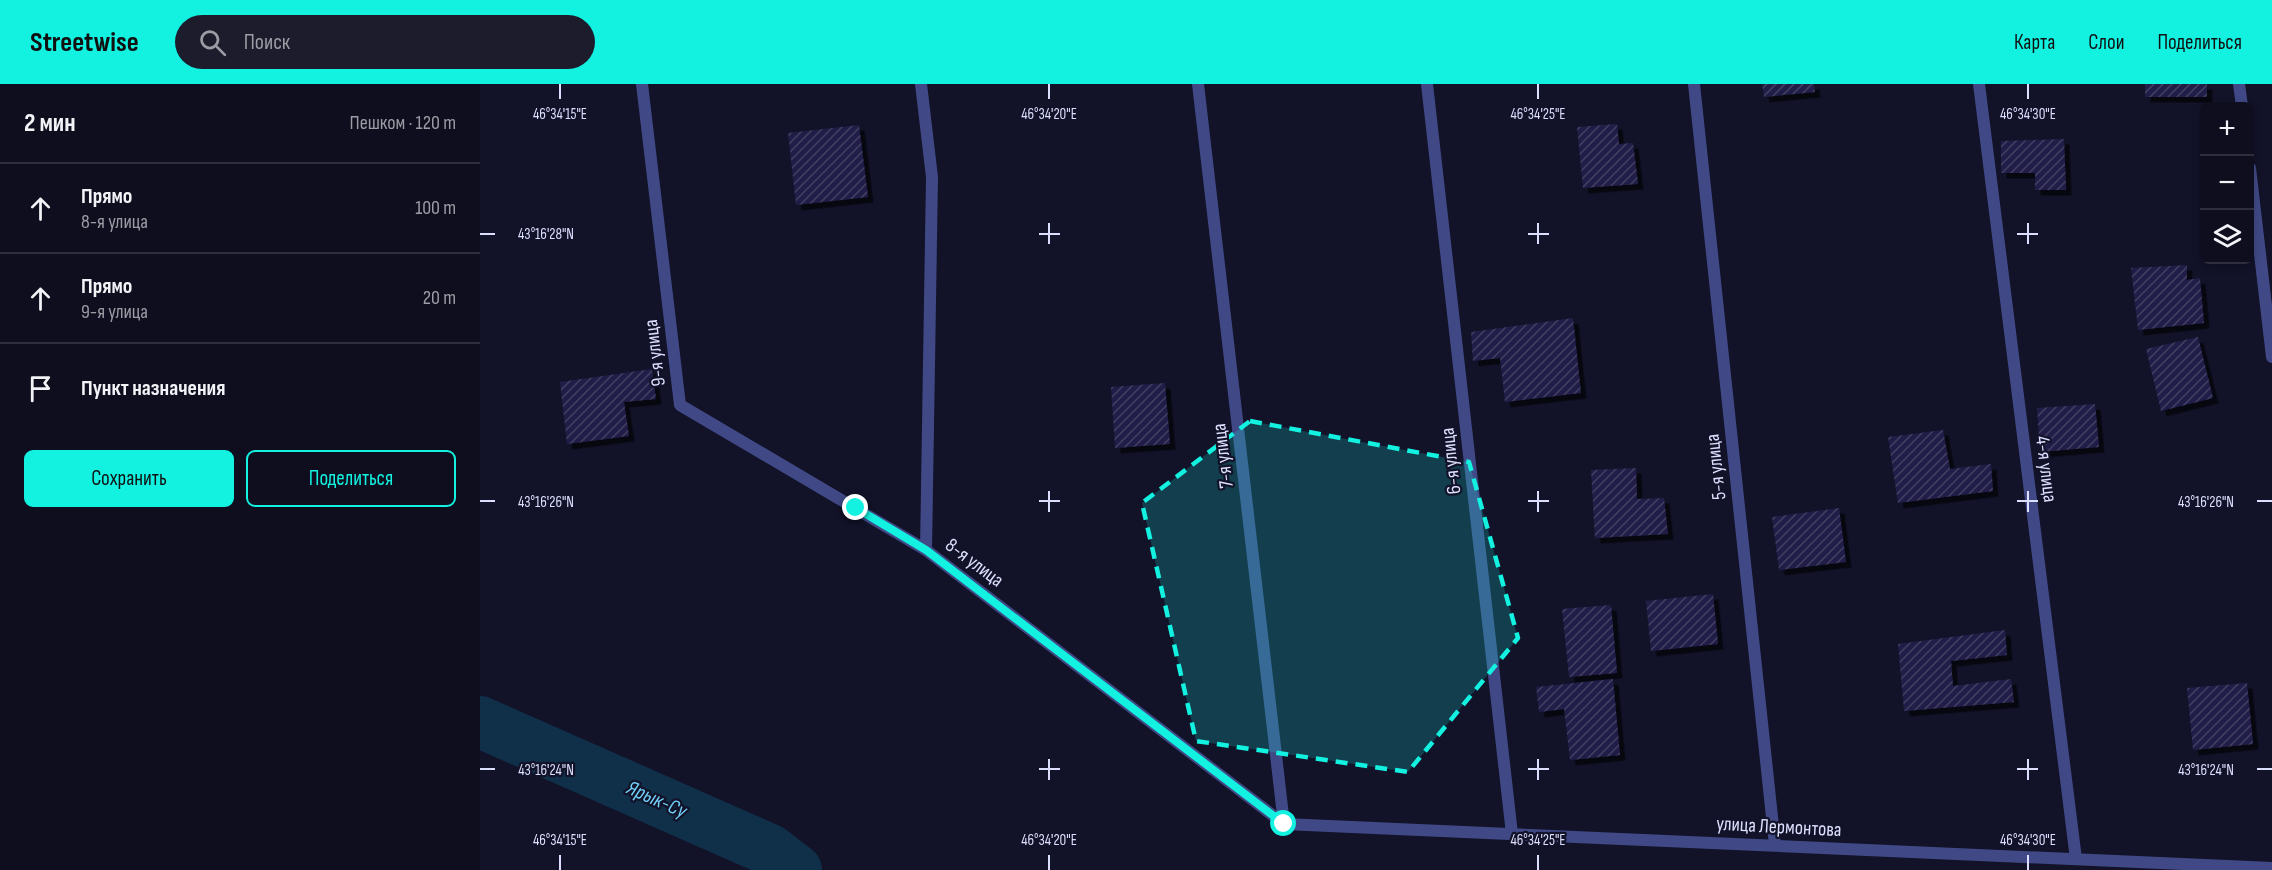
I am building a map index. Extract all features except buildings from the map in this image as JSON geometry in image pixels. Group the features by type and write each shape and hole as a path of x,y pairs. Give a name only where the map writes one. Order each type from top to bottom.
{"street":[{"name":"9-я улица","path":"642,84 680,405 926,550"},
{"name":"8-я улица","path":"921,84 932,177 926,550 1284,824"},
{"name":"7-я улица","path":"1198,84 1284,824"},
{"name":"6-я улица","path":"1427,84 1512,834"},
{"name":"5-я улица","path":"1694,84 1775,845"},
{"name":"4-я улица","path":"1979,84 2076,859"},
{"path":"2240,84 2242,102"},
{"path":"2254,202 2272,357"},
{"name":"улица Лермонтова","path":"1284,824 2272,868"}],"highlighted area":[{"path":"1250,421 1469,462 1518,638 1408,772 1196,741 1142,503"}],"waterway":[{"name":"Ярык-Су","path":"480,722 770,850 796,870"}],"route":[{"path":"856,508 926,550 1284,824"}]}
